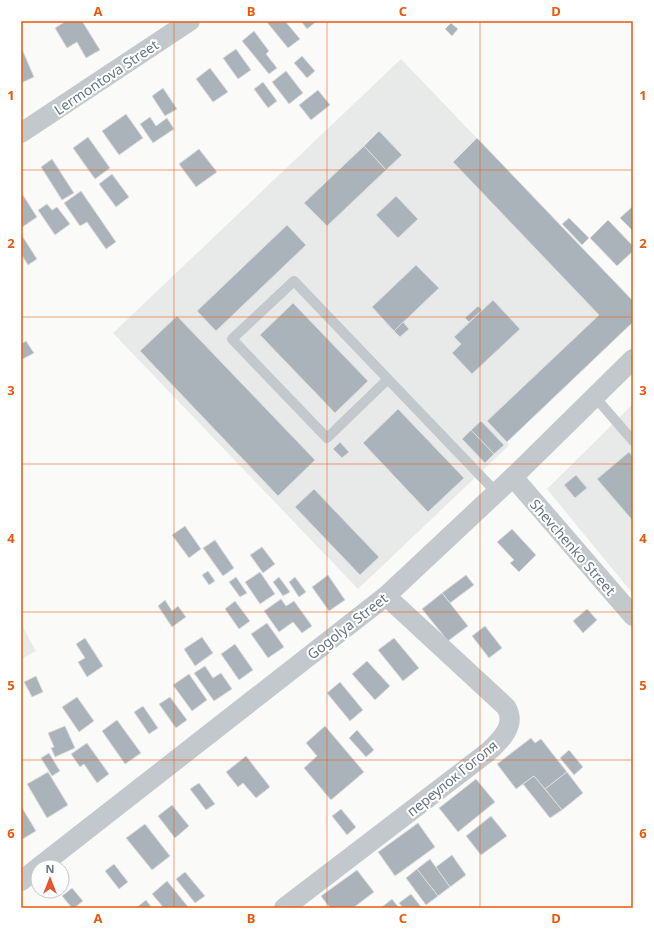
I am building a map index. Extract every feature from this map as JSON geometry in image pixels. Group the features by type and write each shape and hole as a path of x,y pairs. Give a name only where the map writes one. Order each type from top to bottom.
{"street":[{"name":"Lermontova Street","path":"21,133 186,22"},
{"name":"Gogolya Street","path":"49,859 386,596 513,477 633,359"},
{"name":"Shevchenko Street","path":"513,477 633,616"},
{"name":"переулок Гоголя","path":"284,908 497,745 509,726 510,716 506,707 386,596"},
{"name":"Gogolya Street","path":"21,881 30,874"}],"lane":[{"path":"388,379 327,438 232,339 294,281 388,379 496,492"},
{"path":"595,397 633,441"}],"shaded area":[{"path":"401,59 633,301 633,322 507,442 509,445 502,452 358,589 113,333"},
{"path":"633,404 633,594 547,489"},
{"path":"21,624 36,651 21,659"}],"building":[{"path":"66,21 82,21 100,50 86,58 77,42 67,48 55,28"},
{"path":"266,21 285,21 300,39 288,48"},
{"path":"301,21 317,21 307,29"},
{"path":"451,23 458,29 452,36 445,29"},
{"path":"254,31 269,51 266,54 277,68 269,74 242,41"},
{"path":"21,49 34,77 21,83"},
{"path":"236,49 251,70 238,79 223,58"},
{"path":"302,56 315,71 307,78 294,63"},
{"path":"210,68 228,92 213,102 196,79"},
{"path":"286,71 303,93 289,104 272,82"},
{"path":"263,82 277,101 268,108 254,89"},
{"path":"163,88 177,109 165,116 152,96"},
{"path":"318,90 330,105 311,120 299,105"},
{"path":"126,114 143,138 119,155 102,131"},
{"path":"150,117 156,126 167,118 174,129 153,143 140,124"},
{"path":"379,131 402,155 386,170 364,146"},
{"path":"88,137 110,168 95,179 73,148"},
{"path":"477,138 633,301 633,322 507,442 487,421 599,315 453,162"},
{"path":"364,146 386,170 327,226 304,203"},
{"path":"199,149 217,172 196,187 179,164"},
{"path":"52,159 74,193 62,200 41,167"},
{"path":"112,174 129,197 116,207 99,184"},
{"path":"81,191 116,242 106,249 87,222 80,226 64,203"},
{"path":"21,192 37,217 21,228"},
{"path":"396,196 418,219 398,238 376,215"},
{"path":"47,204 52,210 57,207 70,224 55,235 38,210"},
{"path":"633,206 633,231 620,218"},
{"path":"569,218 589,238 582,245 562,224"},
{"path":"608,220 633,246 633,251 617,266 590,238"},
{"path":"287,225 306,245 216,331 197,311"},
{"path":"21,234 37,259 28,265 21,254"},
{"path":"416,265 439,288 394,331 372,307"},
{"path":"493,300 520,329 472,374 452,353 461,344 454,337"},
{"path":"293,303 368,381 335,413 260,335"},
{"path":"478,306 482,310 469,322 465,318"},
{"path":"177,316 315,460 278,496 140,351"},
{"path":"403,322 409,329 400,337 394,331"},
{"path":"26,341 34,353 21,360 21,344"},
{"path":"398,409 464,478 428,512 363,443"},
{"path":"481,421 504,445 494,454 471,430"},
{"path":"471,430 494,454 485,463 462,439"},
{"path":"340,442 349,452 342,458 333,449"},
{"path":"629,452 633,457 633,521 597,479"},
{"path":"576,475 587,488 575,498 564,485"},
{"path":"314,489 379,557 360,575 295,507"},
{"path":"185,526 201,549 189,558 172,535"},
{"path":"512,529 536,555 519,572 510,563 514,560 497,542"},
{"path":"215,540 234,568 223,576 203,548"},
{"path":"262,547 275,564 263,573 250,555"},
{"path":"208,571 215,581 209,585 202,575"},
{"path":"260,572 275,594 260,604 245,582"},
{"path":"328,575 345,600 329,611 312,587"},
{"path":"466,575 474,585 450,603 442,593"},
{"path":"236,577 247,593 240,597 229,582"},
{"path":"279,577 290,592 283,596 273,582"},
{"path":"295,577 306,592 299,597 289,582"},
{"path":"442,593 468,626 448,641 422,609"},
{"path":"281,599 286,606 294,601 312,626 302,633 293,622 279,632 264,611"},
{"path":"165,600 172,611 178,606 186,617 172,627 158,606"},
{"path":"235,601 250,621 239,629 225,609"},
{"path":"587,609 597,620 583,633 573,621"},
{"path":"267,623 284,647 268,658 251,634"},
{"path":"485,626 502,648 489,658 472,636"},
{"path":"202,637 213,653 195,666 184,649"},
{"path":"85,638 103,666 87,677 78,662 85,658 76,644"},
{"path":"394,638 419,668 403,681 378,650"},
{"path":"235,644 253,670 239,680 221,654"},
{"path":"367,661 390,686 375,700 352,674"},
{"path":"205,666 213,678 221,673 232,689 214,701 194,673"},
{"path":"189,674 207,700 192,711 173,685"},
{"path":"36,676 43,692 32,697 24,682"},
{"path":"340,682 363,710 350,721 327,693"},
{"path":"77,697 94,721 79,732 62,707"},
{"path":"170,697 187,720 176,728 159,704"},
{"path":"143,706 158,728 149,734 134,712"},
{"path":"117,720 141,753 125,764 102,731"},
{"path":"65,726 75,748 55,757 51,748 54,747 48,733"},
{"path":"325,726 364,772 331,800 304,768 317,756 306,743"},
{"path":"357,730 374,750 366,757 349,738"},
{"path":"531,738 535,743 541,739 567,772 545,789 534,776 516,789 497,764"},
{"path":"87,743 109,774 97,783 84,764 80,767 71,754"},
{"path":"569,750 583,767 574,775 560,758"},
{"path":"49,753 60,771 52,776 41,758"},
{"path":"246,756 270,787 256,798 243,783 238,787 226,772"},
{"path":"48,772 68,805 47,818 27,784"},
{"path":"567,772 583,793 562,810 545,789"},
{"path":"534,776 562,810 550,818 523,784"},
{"path":"476,779 495,802 458,832 439,808"},
{"path":"199,783 215,804 206,810 190,789"},
{"path":"172,805 189,826 175,838 158,816"},
{"path":"21,806 36,831 21,840"},
{"path":"341,809 356,827 347,835 332,816"},
{"path":"491,816 507,836 481,855 466,836"},
{"path":"418,823 435,847 395,876 378,852"},
{"path":"145,824 170,856 152,870 126,838"},
{"path":"452,855 466,875 450,887 436,867"},
{"path":"430,859 450,887 438,896 417,869"},
{"path":"114,864 128,882 119,889 105,871"},
{"path":"417,869 438,896 426,905 406,878"},
{"path":"357,870 374,892 353,908 330,908 321,896"},
{"path":"185,872 205,896 195,903 176,879"},
{"path":"167,881 189,908 162,908 163,907 152,894"},
{"path":"72,888 83,901 74,908 72,908 64,899 70,899 70,890"},
{"path":"411,894 422,908 403,908 399,903"},
{"path":"392,899 399,908 382,907"},
{"path":"146,900 152,908 136,908"}]}
